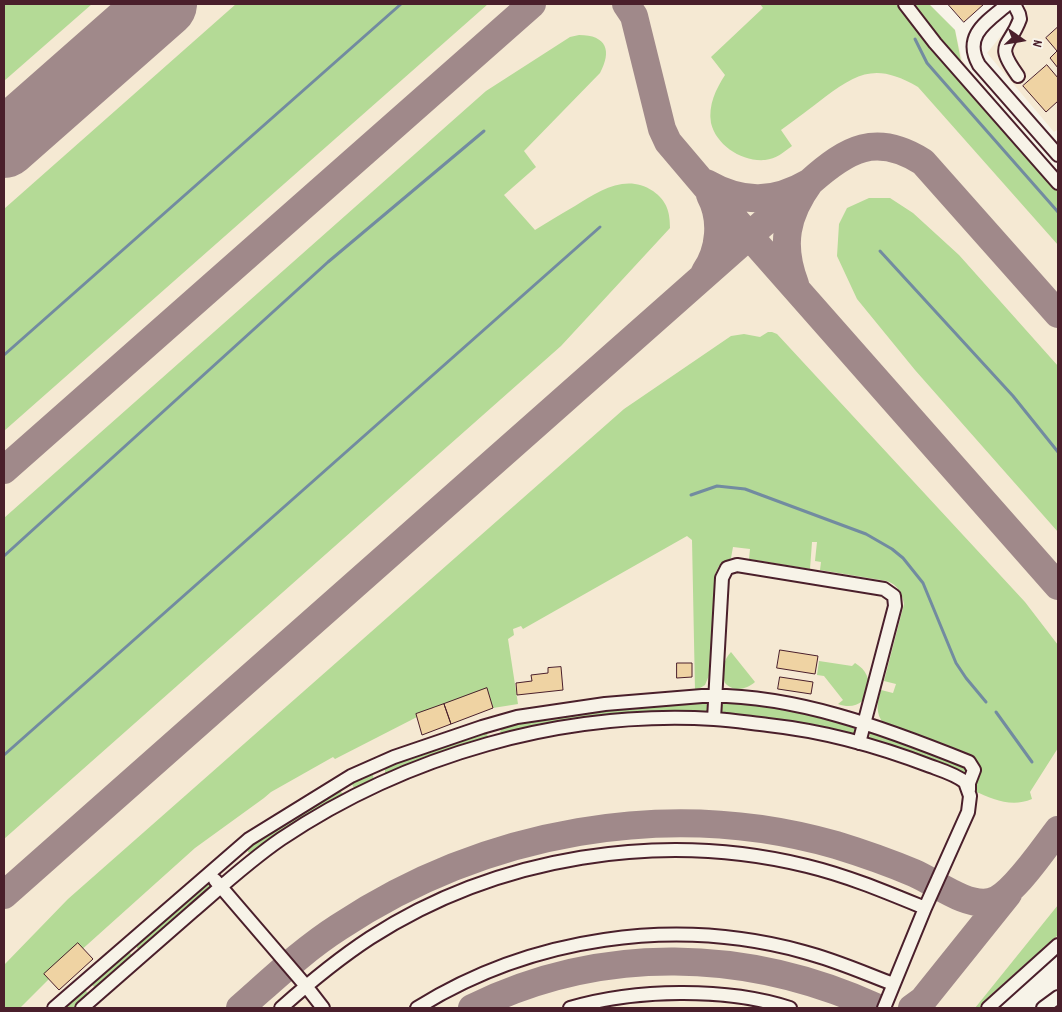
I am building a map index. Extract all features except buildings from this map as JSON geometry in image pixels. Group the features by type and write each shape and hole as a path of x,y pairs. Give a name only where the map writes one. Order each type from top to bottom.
{"lane":[{"path":"905,4 934,44 1058,183"},
{"path":"1008,4 978,30 974,41 974,57 979,65 1057,151"},
{"path":"1014,4 1020,19 1006,44 1005,53 1018,76"},
{"path":"714,719 722,578 727,568 737,565 884,588 894,596 895,606 859,743"},
{"path":"82,1008 242,868 280,840 358,793 494,733 517,717 605,704 715,696 762,700 822,712 902,737 969,762 974,767 968,782 970,802 968,812 925,908 884,1008"},
{"path":"54,1008 249,839 352,776 394,757 494,733 619,720 714,719 785,727 859,743 917,761 968,782"},
{"path":"367,769 375,770 379,774 378,783 374,787"},
{"path":"352,776 347,780 347,789 352,793 358,793"},
{"path":"281,1008 306,986 370,938 419,911 482,884 529,869 608,854 664,850 729,853 760,857 808,866 855,880 925,908"},
{"path":"230,855 235,852 242,855 245,861 242,868"},
{"path":"216,867 213,875 221,886 323,1008"},
{"path":"417,1008 467,980 530,956 591,941 641,935 697,935 757,941 806,952 844,964 893,984"},
{"path":"988,1008 1058,945"},
{"path":"121,949 126,947 134,950 136,956 133,963"},
{"path":"91,976 88,982 89,988 94,992 103,990"},
{"path":"570,1008 628,996 667,993 751,999 790,1008"},
{"path":"1043,1008 1058,997"}],"shaded area":[{"path":"4,4 929,4 955,30 962,59 968,68 1058,171 1058,955 1001,1008 4,1008"},
{"path":"1027,4 1058,4 1058,129 1054,132 987,53"}],"green space":[{"path":"4,4 92,4 4,81"},
{"path":"236,4 488,4 4,431 4,209"},
{"path":"760,4 898,4 920,35 1058,190 1058,245 918,87 892,75 880,73 859,76 837,88 781,130 792,146 773,158 756,160 748,158 739,155 724,145 714,131 710,116 714,98 725,75 711,57 763,8"},
{"path":"911,4 929,4 955,30 962,66"},
{"path":"579,35 596,38 601,41 606,51 604,65 600,73 524,151 536,167 504,195 535,230 603,190 623,184 633,184 653,191 662,199 668,212 670,228 561,346 4,839 4,518 486,91 570,37"},
{"path":"869,198 890,198 913,213 959,255 1058,366 1058,532 915,370 857,299 837,256 839,224 847,208"},
{"path":"768,332 777,334 1025,602 1058,645 1058,748 1030,792 1032,799 1024,802 1009,803 974,791 979,772 884,724 879,716 878,704 881,690 893,693 896,684 884,681 904,604 902,596 897,587 887,581 820,570 821,562 815,561 817,542 812,542 810,569 749,559 750,549 733,547 731,558 719,566 715,574 710,673 705,685 695,691 692,540 687,536 523,629 521,626 513,629 514,635 508,639 518,704 493,708 486,689 417,714 417,717 335,759 333,757 271,792 195,848 49,979 20,1008 4,1008 4,965 68,899 624,409 731,336 744,334 760,337"},
{"path":"731,652 755,682 748,687 736,689 725,683 724,667 726,659"},
{"path":"819,661 852,666 855,663 863,670 868,677 869,685 863,700 848,706 838,704 843,700 824,676 817,675"},
{"path":"727,701 758,703 805,712 850,725 856,732 852,736 723,715 721,706"},
{"path":"706,702 708,708 705,715 504,736 500,732 503,726 577,711"},
{"path":"487,732 488,739 387,776 385,774 385,765"},
{"path":"872,732 969,766 969,776 869,740 870,733"},
{"path":"369,773 373,775 374,781 355,790 352,784 353,780"},
{"path":"338,789 343,794 343,797 253,854 248,852 247,847"},
{"path":"208,883 211,889 142,950 137,948 137,942"},
{"path":"1058,905 1058,935 986,999 979,1008 975,1008"},
{"path":"128,951 133,958 97,989 92,985 92,983"},
{"path":"82,990 89,994 78,1008 60,1008"}],"waterway":[{"path":"4,355 401,4"},
{"path":"915,39 927,63 1058,212"},
{"path":"4,556 328,262 484,131"},
{"path":"4,755 600,227"},
{"path":"880,251 1013,396 1058,452"},
{"path":"691,495 717,486 745,489 866,534 892,549 903,558 923,583 956,663 986,702"},
{"path":"996,712 1032,762"}],"taxiway":[{"path":"4,470 532,4"},
{"path":"626,4 634,16 662,129 668,142 1058,586"},
{"path":"4,895 810,182 850,153 876,146 906,153 923,162 1058,314"},
{"path":"706,183 733,195 758,198 784,194 810,182 795,206 788,231 788,256 795,284"},
{"path":"705,272 714,254 718,234 717,214 710,195"},
{"path":"240,1008 313,945 339,927 395,894 454,867 516,846 579,832 643,825 708,824 772,831 836,845 865,854 914,873 951,893 981,903 990,902 1008,892 1027,871 1058,830"},
{"path":"912,1008 923,1000 1008,894"},
{"path":"472,1008 521,987 572,973 623,964 675,962 726,965 778,974 828,988 878,1008"}],"runway":[{"path":"4,144 163,4"}]}
